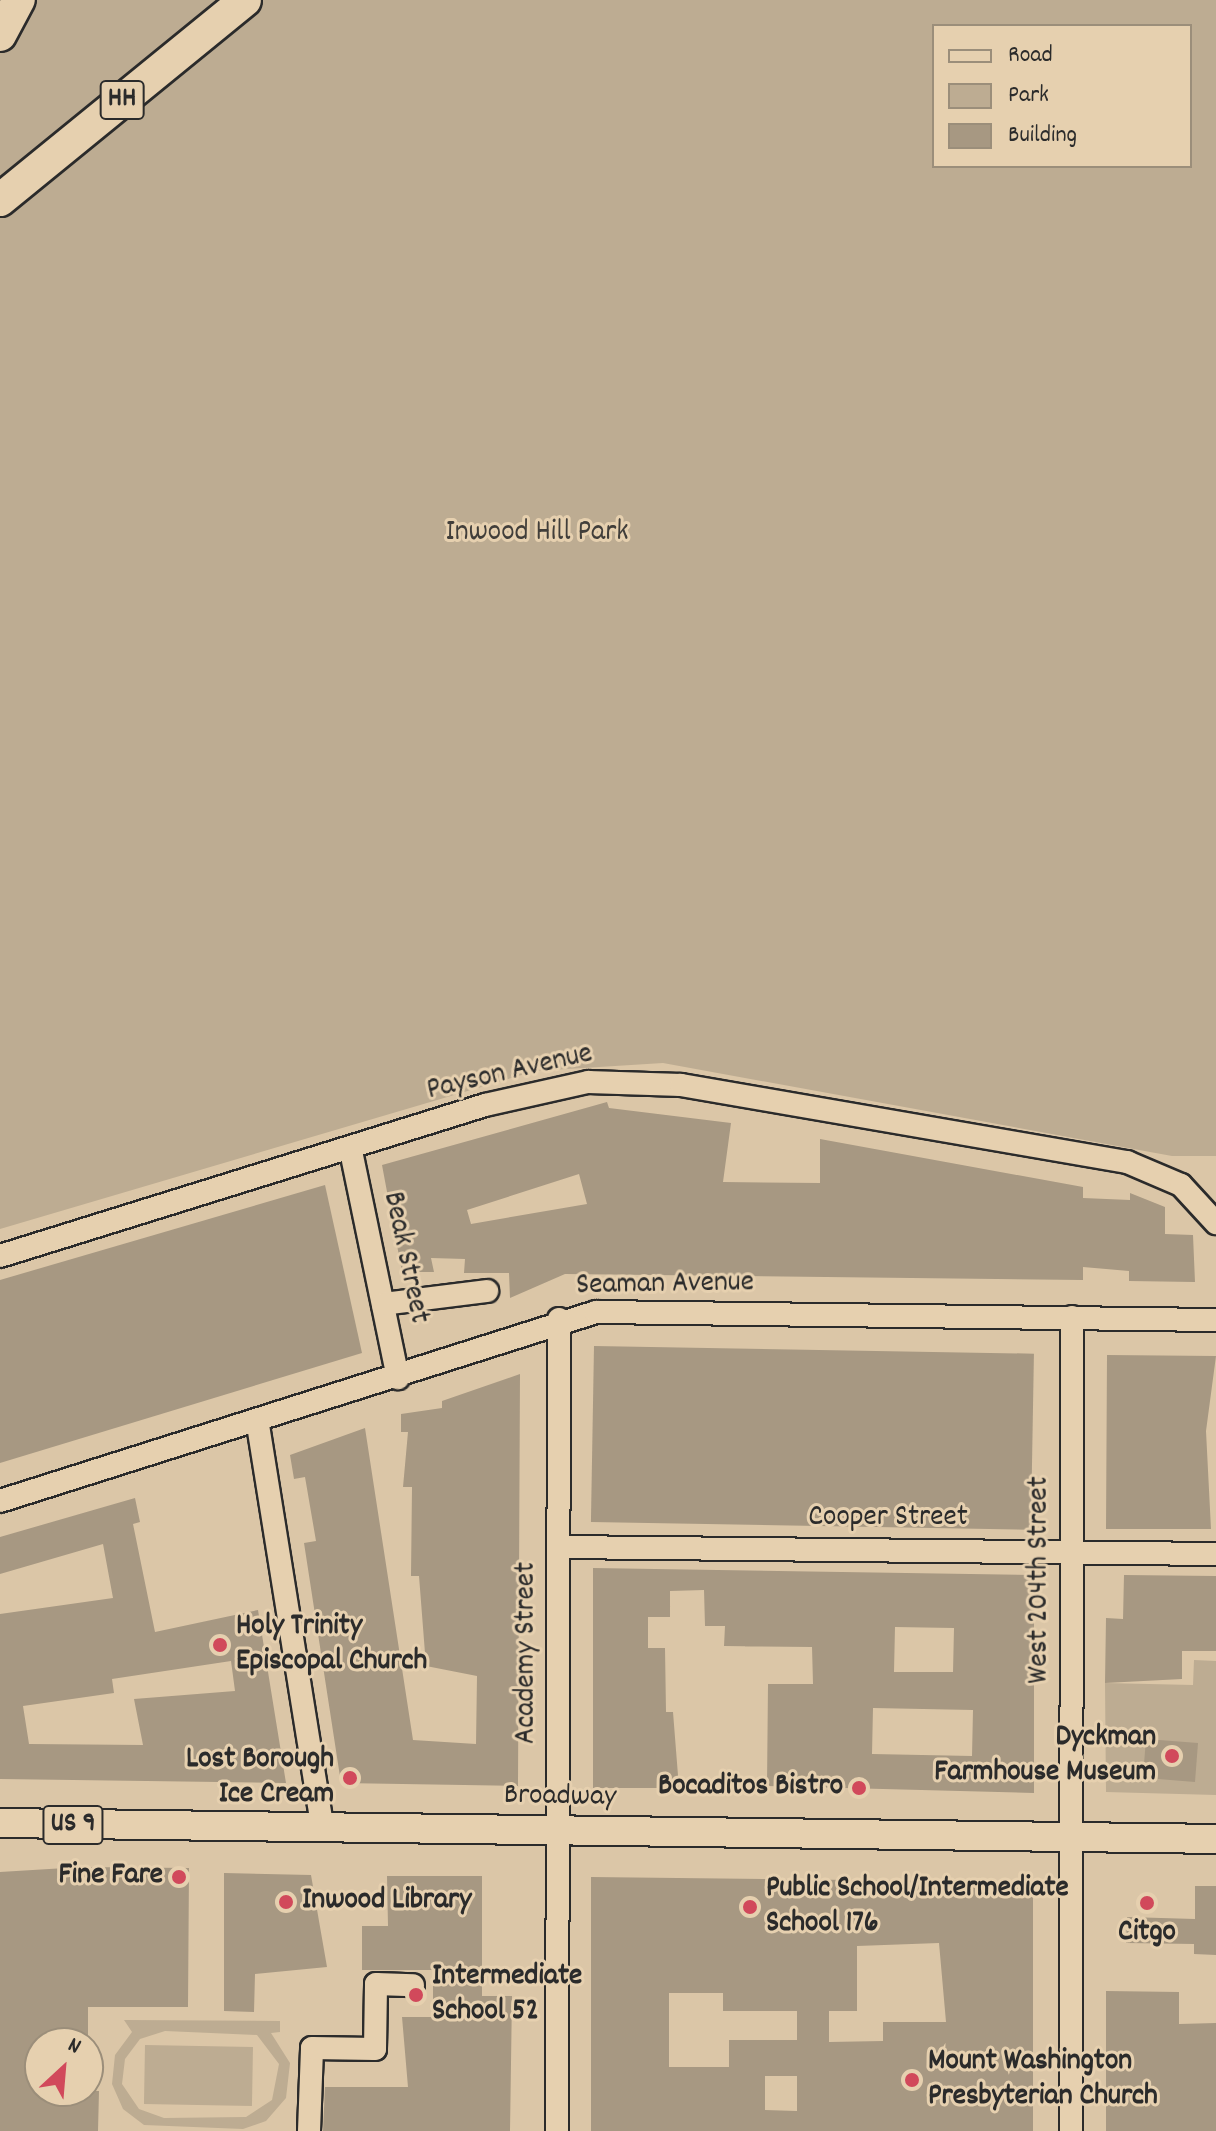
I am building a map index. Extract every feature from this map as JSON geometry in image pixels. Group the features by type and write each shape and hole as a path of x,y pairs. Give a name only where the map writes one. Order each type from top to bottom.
{"highway":[{"path":"0,10 11,0"},
{"path":"0,35 19,0"},
{"name":"HH","path":"0,200 245,0"}],"main road":[{"name":"Broadway","path":"0,1823 1216,1839"}],"street":[{"name":"Payson Avenue","path":"0,1256 351,1151 485,1105 588,1082 681,1085 1127,1162 1181,1185 1216,1223"},
{"name":"Beak Street","path":"351,1151 398,1378"},
{"path":"383,1304 487,1291"},
{"name":"Seaman Avenue","path":"0,1501 258,1425 559,1319 596,1312 1216,1320"},
{"name":"West 204th Street","path":"1071,2131 1072,1317"},
{"name":"Academy Street","path":"557,2131 559,1319"},
{"path":"258,1425 323,1829"},
{"name":"Cooper Street","path":"559,1547 1216,1554"},
{"path":"309,2131 312,2048 375,2049 376,1984 413,1985"}],"green space":[{"name":"Inwood Hill Park","path":"0,0 1216,0 1216,1156 1172,1156 663,1063 535,1071 0,1229"},
{"path":"1194,1660 1216,1661 1216,1795 1106,1792 1105,1683 1193,1685"},
{"path":"124,2020 280,2021 280,2032 271,2033 290,2063 286,2098 266,2121 243,2129 144,2125 123,2109 112,2084 115,2055 132,2032","holes":["165,2031 257,2035 279,2064 272,2100 246,2117 164,2118 139,2109 122,2084 125,2059 140,2039"]},
{"path":"145,2045 253,2047 252,2106 144,2104"}],"building":[{"path":"607,1102 609,1108 731,1123 723,1182 820,1183 820,1139 1083,1187 1083,1198 1130,1200 1130,1193 1165,1207 1165,1234 1193,1235 1195,1282 1129,1281 1129,1271 1083,1267 1083,1280 565,1274 510,1298 509,1273 464,1273 465,1259 431,1258 434,1272 402,1272 382,1165","holes":["579,1174 587,1204 471,1224 467,1210"]},
{"path":"325,1185 362,1353 0,1463 0,1280"},
{"path":"594,1346 1034,1354 1031,1530 591,1522"},
{"path":"1107,1355 1216,1356 1206,1431 1211,1529 1106,1529"},
{"path":"520,1374 518,1786 341,1783 304,1543 316,1541 305,1477 294,1479 290,1455 365,1428 413,1740 476,1744 477,1676 426,1666 419,1576 411,1576 412,1487 403,1487 408,1432 401,1432 401,1414 442,1408 442,1401"},
{"path":"135,1498 140,1522 133,1524 155,1632 258,1610 286,1783 0,1779 0,1614 113,1598 103,1544 0,1574 0,1537","holes":["231,1661 235,1691 134,1699 143,1745 29,1744 23,1706 114,1693 112,1679"]},
{"path":"593,1568 1034,1575 1034,1793 767,1786 768,1684 813,1684 812,1647 724,1646 725,1626 705,1626 704,1590 670,1591 670,1617 648,1617 648,1648 665,1648 666,1712 673,1712 679,1788 593,1788","holes":["895,1627 954,1628 953,1672 894,1672","873,1708 973,1710 972,1756 872,1754"]},
{"path":"1124,1575 1216,1576 1216,1651 1182,1651 1182,1679 1105,1683 1106,1618 1123,1619"},
{"path":"1146,1739 1198,1743 1195,1782 1158,1779 1144,1764"},
{"path":"82,1867 189,1868 188,2007 88,2007 88,2027 24,2027 24,2107 99,2107 98,2131 0,2131 0,1872"},
{"path":"224,1873 311,1875 327,1967 255,1974 254,2012 224,2011"},
{"path":"387,1876 482,1876 482,1996 512,1996 510,2131 323,2131 325,2087 408,2087 402,2017 433,2017 433,1970 362,1970 362,1926 388,1926"},
{"path":"591,1877 1033,1882 1033,2131 591,2131","holes":["939,1943 946,2022 883,2022 883,2041 829,2042 829,2011 857,2011 857,1946","669,1993 723,1993 723,2011 797,2011 797,2040 729,2040 729,2067 669,2067","765,2076 797,2076 797,2111 765,2110"]},
{"path":"1195,1886 1216,1886 1216,1955 1194,1954 1194,1944 1126,1943 1127,1917 1195,1919"},
{"path":"1106,1991 1179,1992 1179,2024 1216,2023 1216,2131 1106,2131"}],"place":[{"name":"Holy Trinity Episcopal Church","path":"220,1645"},
{"name":"Dyckman Farmhouse Museum","path":"1172,1756"},
{"name":"Lost Borough Ice Cream","path":"350,1778"},
{"name":"Bocaditos Bistro","path":"859,1788"},
{"name":"Fine Fare","path":"179,1877"},
{"name":"Inwood Library","path":"286,1902"},
{"name":"Citgo","path":"1147,1903"},
{"name":"Public School/Intermediate School 176","path":"750,1907"},
{"name":"Intermediate School 52","path":"416,1995"},
{"name":"Mount Washington Presbyterian Church","path":"912,2080"}]}
